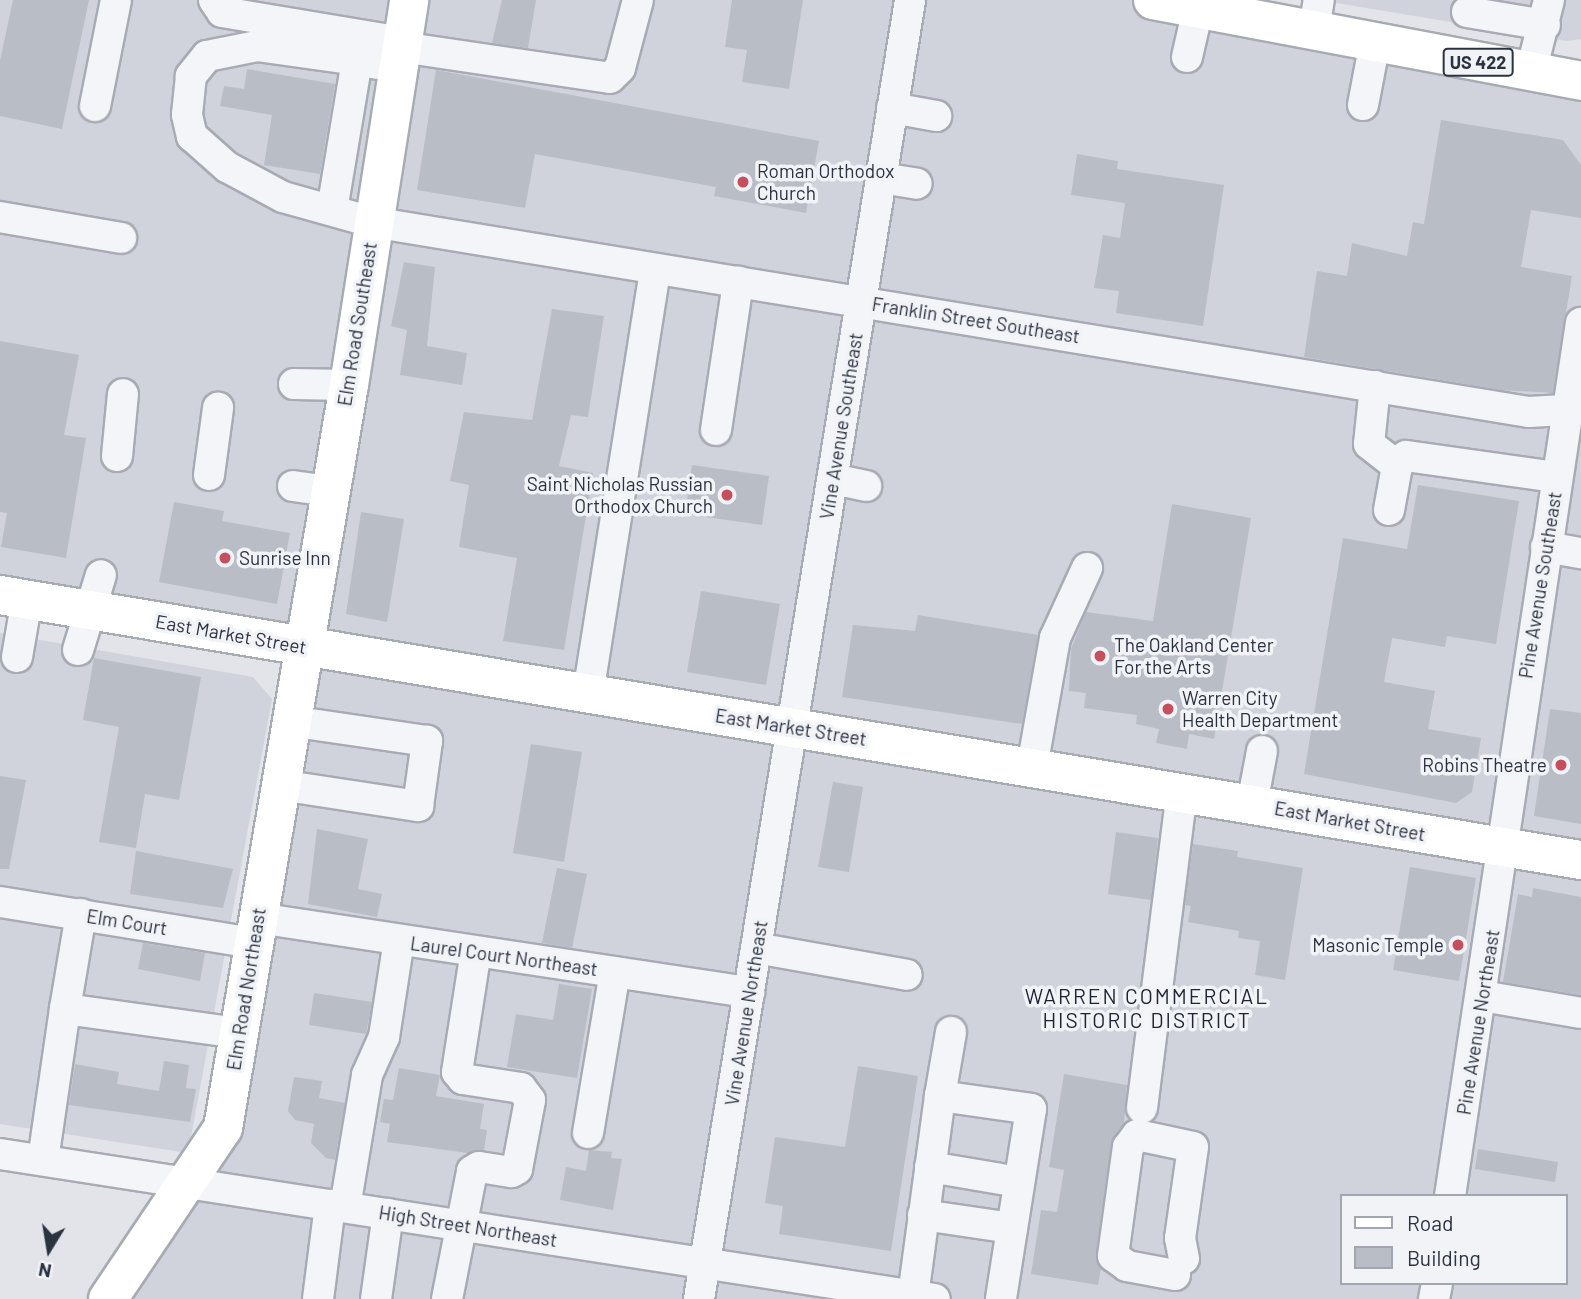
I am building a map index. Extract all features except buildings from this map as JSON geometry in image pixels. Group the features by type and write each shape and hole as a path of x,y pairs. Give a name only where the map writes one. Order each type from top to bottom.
{"main road":[{"name":"Elm Road Southeast","path":"302,647 310,488 349,385 372,222 409,0"},
{"name":"US 422","path":"1153,0 1317,15 1375,42 1581,81"},
{"name":"East Market Street","path":"13,597 95,591 302,647 1032,766 1581,860"},
{"name":"Elm Road Northeast","path":"108,1299 223,1128 302,647"}],"street":[{"path":"95,106 116,0"},
{"path":"214,0 222,12 316,14 400,52 610,78 620,68 638,0"},
{"name":"Vine Avenue Southeast","path":"792,727 910,0"},
{"path":"1187,57 1201,6"},
{"path":"1454,58 1469,6 1547,12 1531,72"},
{"path":"1363,105 1375,42"},
{"name":"Franklin Street Southeast","path":"400,52 357,60 257,46 207,56 191,76 187,115 192,136 203,149 283,197 372,222 862,302 1069,322 1375,386 1529,412 1573,409"},
{"path":"332,211 357,60"},
{"path":"892,108 936,116"},
{"path":"881,178 917,184"},
{"path":"0,216 121,238"},
{"path":"588,694 655,270"},
{"path":"716,430 738,282"},
{"name":"Pine Avenue Southeast","path":"1506,847 1519,722 1556,477 1573,409 1581,323"},
{"path":"294,384 349,385"},
{"path":"1375,386 1369,444 1409,462 1556,477"},
{"path":"117,456 123,394"},
{"path":"209,475 218,408"},
{"path":"1389,510 1409,462"},
{"path":"833,480 866,486"},
{"path":"1546,547 1581,552"},
{"path":"1032,766 1055,638 1087,568"},
{"path":"78,650 95,591"},
{"path":"13,597 17,657"},
{"path":"280,785 418,806 428,741 290,721"},
{"name":"Vine Avenue Northeast","path":"699,1299 792,727"},
{"path":"1252,804 1262,751"},
{"path":"1142,1108 1182,792"},
{"name":"Pine Avenue Northeast","path":"1450,1194 1506,847"},
{"name":"Elm Court","path":"0,902 81,914 256,931"},
{"path":"43,1160 81,914"},
{"name":"Laurel Court Northeast","path":"256,931 399,940 749,992"},
{"path":"318,1299 367,1075 384,1037 399,940"},
{"path":"757,948 907,975"},
{"path":"447,1299 472,1171 479,1167 512,1172 517,1168 530,1100 521,1088 463,1079 457,1072 477,951"},
{"path":"589,1133 615,972"},
{"path":"1482,996 1581,1013"},
{"path":"65,1009 239,1034"},
{"path":"924,1297 923,1215 951,1032"},
{"path":"940,1096 1031,1109 1001,1299"},
{"name":"High Street Northeast","path":"0,1154 705,1263 823,1290 924,1297"},
{"path":"930,1167 1019,1182"},
{"path":"376,1299 388,1214"},
{"path":"923,1215 1012,1228"}],"shaded area":[{"path":"0,0 1153,0 1581,81 1581,1299 108,1299 207,1158 302,647 0,595"},
{"path":"1318,0 1581,0 1581,39 1566,41"},
{"path":"0,633 253,677 272,699 188,1153 0,1124"}],"place":[{"name":"Roman Orthodox Church","path":"743,182"},
{"name":"Saint Nicholas Russian Orthodox Church","path":"727,495"},
{"name":"Sunrise Inn","path":"225,558"},
{"name":"The Oakland Center For the Arts","path":"1100,656"},
{"name":"Warren City Health Department","path":"1168,709"},
{"name":"Robins Theatre","path":"1561,765"},
{"name":"Masonic Temple","path":"1458,945"}],"district":[{"name":"WARREN COMMERCIAL HISTORIC DISTRICT","path":"1147,1008"}]}
